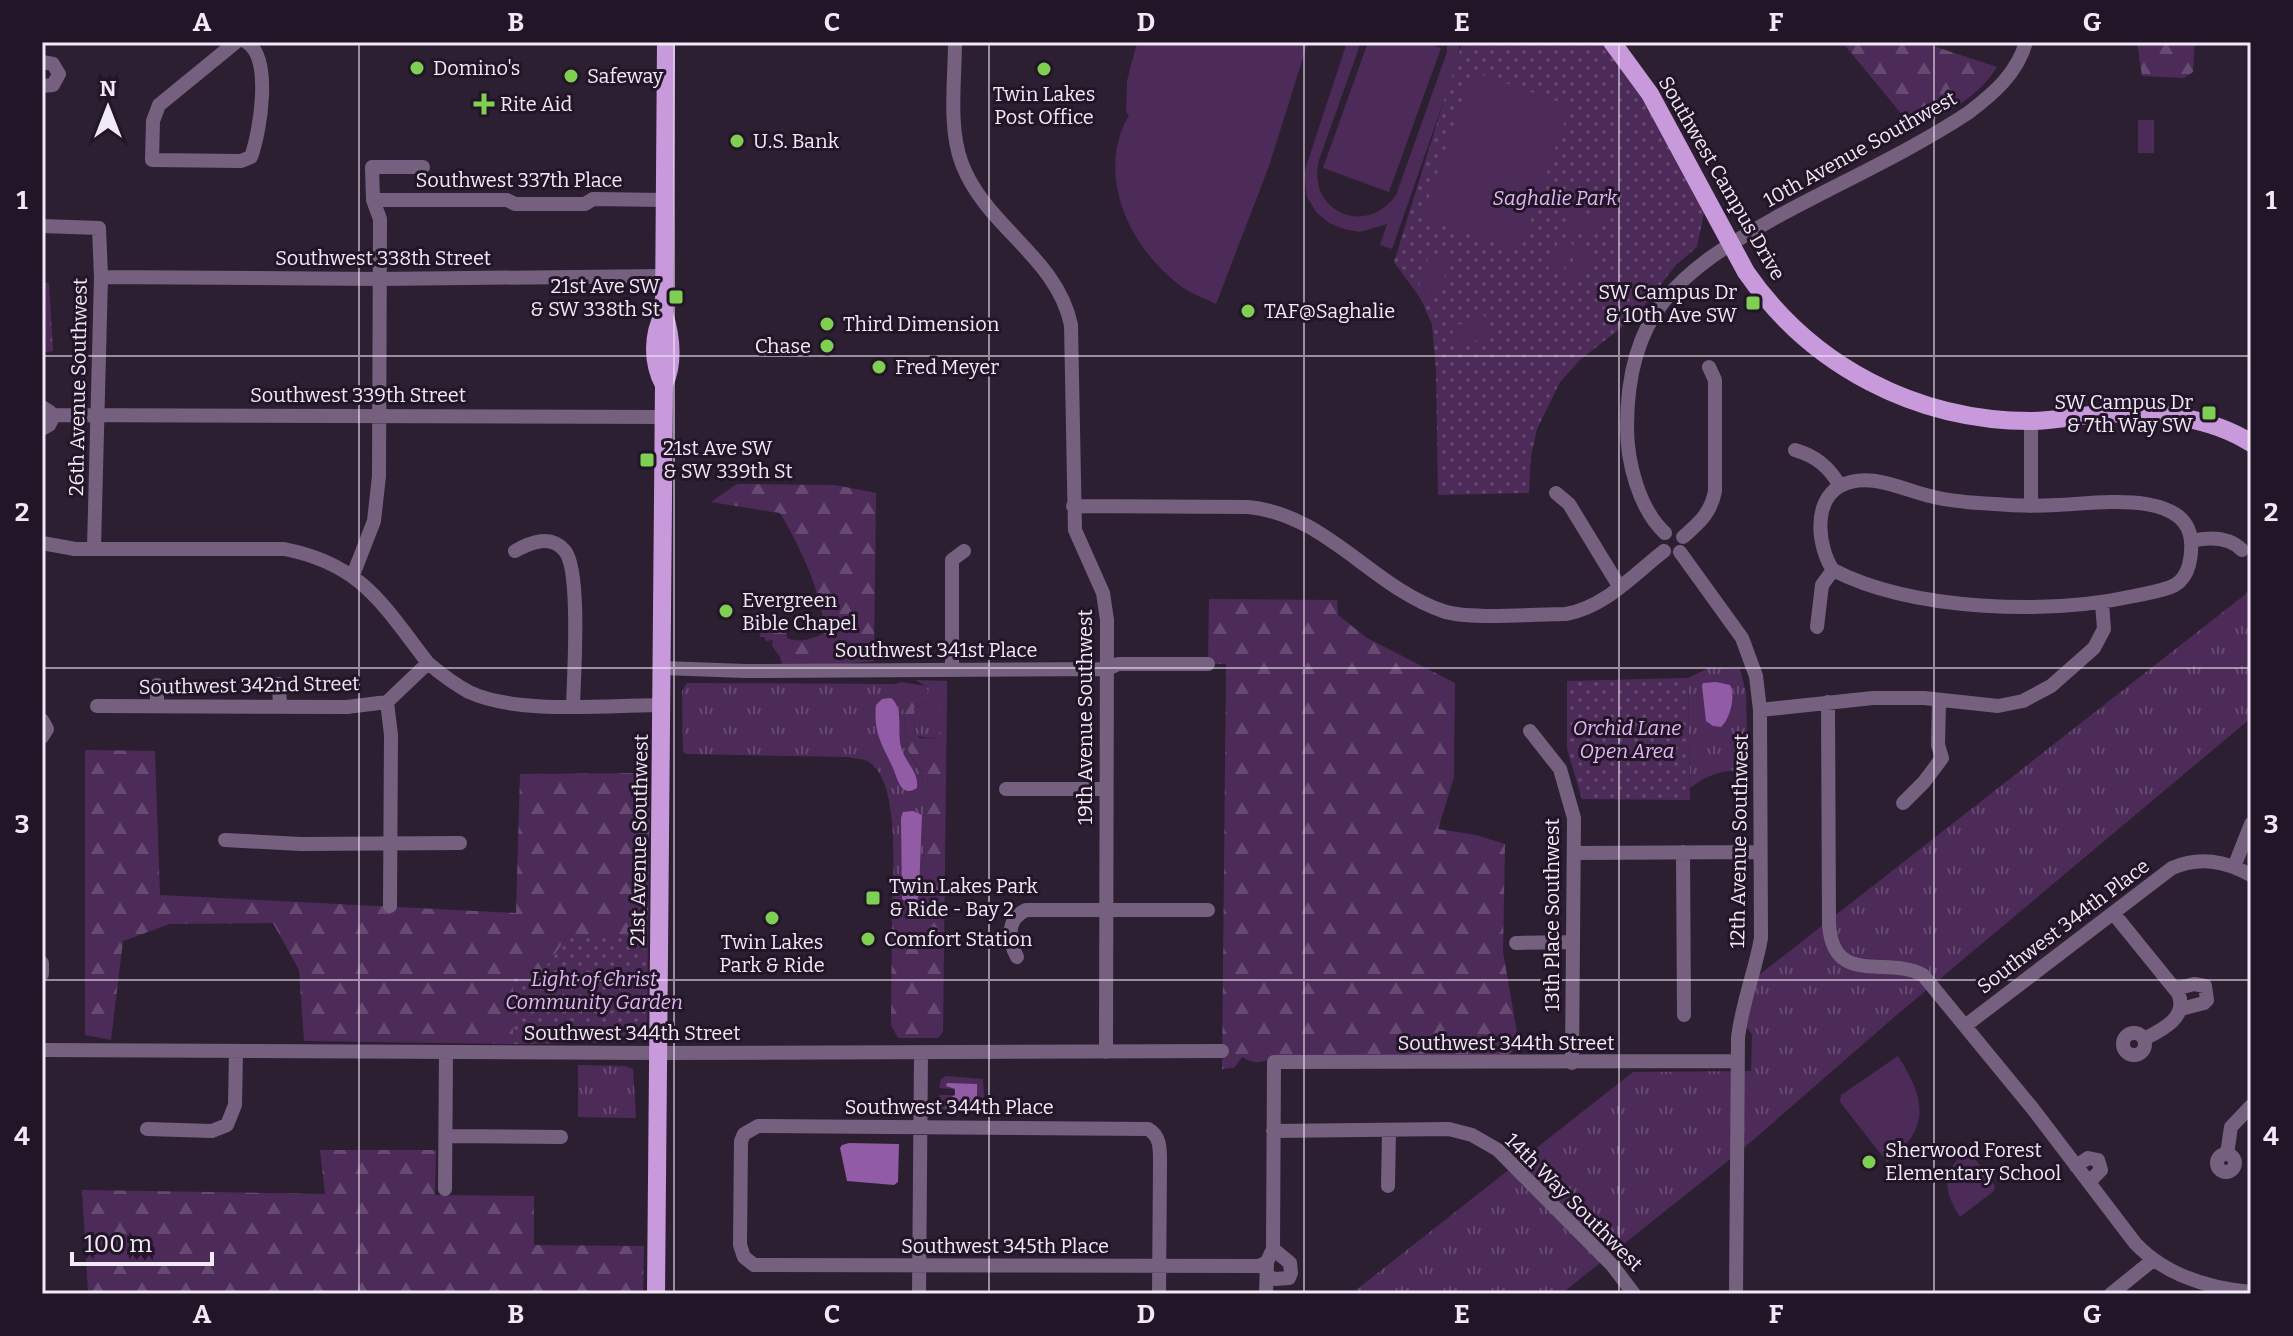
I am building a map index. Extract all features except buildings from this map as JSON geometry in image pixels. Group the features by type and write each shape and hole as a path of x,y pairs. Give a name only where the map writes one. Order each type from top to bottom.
{"main road":[{"name":"21st Avenue Southwest","path":"656,1294 664,385 669,373 670,331 664,313 666,42"},
{"name":"Southwest Campus Drive","path":"1612,42 1650,94 1762,295 1811,345 1837,365 1871,383 1926,405 1977,416 2031,421 2139,413 2210,424 2250,440"}],"street":[{"path":"236,42 159,105 153,121 152,160 241,161 251,157 262,79 261,61 252,45 246,42"},
{"name":"19th Avenue Southwest","path":"955,42 955,120 962,164 984,202 1056,283 1068,309 1073,359 1073,506 1077,536 1105,602 1108,669 1106,1052"},
{"name":"10th Avenue Southwest","path":"1732,243 1964,116 1996,91 2014,69 2026,42"},
{"path":"42,62 53,64 59,74 53,85 42,86"},
{"path":"353,575 374,521 379,476 380,219 373,200 372,167 423,167"},
{"name":"Southwest 337th Place","path":"373,200 507,200 515,204 585,204 593,199 665,200"},
{"name":"26th Avenue Southwest","path":"42,226 99,228 101,277 94,548"},
{"path":"1665,533 1652,519 1630,458 1627,415 1631,370 1648,326 1663,302 1683,280 1732,243"},
{"name":"Southwest 338th Street","path":"101,277 379,279 664,276"},
{"path":"1683,537 1704,518 1713,504 1715,491 1715,380 1709,367"},
{"name":"Southwest 339th Street","path":"42,429 49,425 47,411 96,415 664,417"},
{"path":"2031,421 2031,506"},
{"path":"1795,450 1828,468 1840,486"},
{"path":"1861,479 1937,498 2031,506 2127,501 2177,514 2190,531 2192,553 2186,573 2177,584 2102,603 2037,608 1929,599 1865,583 1833,570 1822,548 1822,516 1827,499 1833,490 1861,479"},
{"path":"1556,493 1569,504 1619,586"},
{"path":"1073,506 1248,507 1276,512 1309,526 1411,596 1452,614 1566,614 1585,611 1664,551"},
{"path":"1672,531 1683,537 1684,545 1680,552 1672,555 1664,551 1660,544 1665,533 1672,531"},
{"path":"2191,541 2203,538 2224,540 2235,543 2242,550"},
{"path":"515,551 533,542 547,541 558,544 568,556 574,596 573,705"},
{"path":"42,543 60,548 284,549 310,554 353,575 373,591 428,663 471,692 490,699 544,706 662,705"},
{"path":"952,669 952,560 964,551"},
{"name":"12th Avenue Southwest","path":"1680,552 1742,638 1756,676 1760,710 1761,938 1755,969 1743,1003 1738,1061 1736,1294"},
{"path":"1817,627 1822,585 1833,570"},
{"path":"1760,710 1873,698 1998,706 2023,701 2051,686 2100,641 2104,629 2102,603"},
{"name":"Southwest 342nd Street","path":"97,706 347,707 387,702 428,663"},
{"name":"Southwest 341st Place","path":"663,668 745,671 1108,669 1118,664 1208,664"},
{"path":"279,684 280,707"},
{"path":"157,685 157,706"},
{"path":"1903,803 1942,758 1938,745 1939,701"},
{"path":"387,702 391,735 390,906"},
{"path":"1828,702 1829,935 1835,948 1845,958 1864,968 1902,966 1913,969 1933,986 2135,1243 2153,1260 2205,1284 2251,1292"},
{"path":"42,720 47,729 42,737"},
{"name":"13th Place Southwest","path":"1530,731 1551,755 1567,787 1574,818 1572,1063"},
{"path":"1006,789 1105,789"},
{"path":"2234,867 2251,824"},
{"path":"225,840 279,844 460,843"},
{"path":"1683,852 1684,1015"},
{"path":"1575,853 1760,852"},
{"name":"Southwest 344th Place","path":"1965,1026 2163,875 2182,864 2202,860 2234,867 2251,875"},
{"path":"1017,957 1011,942 1011,926 1022,911 1208,910"},
{"path":"2114,914 2182,1000 2177,1017 2144,1039"},
{"path":"1516,943 1573,942"},
{"path":"42,963 42,974"},
{"path":"2175,989 2200,984 2207,991 2204,1003 2181,1009"},
{"name":"Southwest 344th Street","path":"42,1050 659,1053 1222,1051"},
{"path":"147,1129 212,1131 227,1125 235,1105 236,1051"},
{"path":"445,1189 446,1052"},
{"path":"919,1294 921,1053"},
{"name":"Southwest 344th Street","path":"1273,1131 1274,1062 1738,1061"},
{"path":"2227,1154 2231,1127 2251,1106"},
{"name":"Southwest 344th Place","path":"744,1257 740,1235 740,1151 744,1134 758,1126 1138,1127 1155,1133 1159,1140 1160,1266"},
{"name":"14th Way Southwest","path":"1389,1130 1449,1129 1490,1144 1612,1265 1634,1294"},
{"path":"1266,1294 1273,1131 1389,1130 1388,1186"},
{"path":"446,1136 561,1137"},
{"path":"2076,1166 2088,1158 2095,1158 2101,1163 2100,1173 2089,1182"},
{"name":"Southwest 345th Place","path":"744,1257 754,1265 1259,1266 1269,1262"},
{"path":"2111,1294 2153,1260"},
{"path":"1159,1294 1160,1266"}],"green space":[{"path":"1137,42 1308,42 1269,166 1216,304 1182,287 1160,268 1145,250 1122,207 1115,161 1119,138 1129,115 1126,113 1127,81"},
{"path":"1347,42 1361,42 1319,160 1317,178 1321,193 1330,205 1341,213 1355,216 1369,215 1384,208 1396,195 1447,52 1447,42 1460,42 1457,63 1392,249 1380,245 1387,224 1360,232 1344,229 1329,223 1316,212 1307,197 1304,173"},
{"path":"1368,42 1425,42 1441,48 1389,192 1323,168"},
{"name":"Saghalie Park","path":"1462,42 1612,42 1707,198 1697,247 1676,265 1636,316 1580,360 1560,382 1537,429 1531,456 1529,493 1438,495 1436,370 1432,325 1421,299 1394,262"},
{"path":"1842,42 1921,42 1997,67 1970,96 1914,129"},
{"path":"2137,42 2195,42 2193,72 2184,78 2142,76"},
{"path":"1472,71 1570,106 1520,251 1422,217"},
{"path":"2138,120 2154,120 2154,153 2138,153"},
{"path":"1581,186 1589,189 1587,194 1590,196 1579,227 1576,226 1574,231 1566,228 1568,223 1565,222 1576,190 1579,191"},
{"path":"1600,193 1608,196 1607,201 1610,202 1599,234 1595,233 1594,237 1586,235 1584,228 1595,197 1598,198"},
{"path":"1559,239 1573,244 1562,275 1548,270"},
{"path":"1578,246 1593,251 1582,282 1567,277"},
{"path":"1430,253 1447,258 1450,263 1436,297 1418,289"},
{"path":"42,282 49,283 53,351 42,353"},
{"path":"1484,315 1492,334 1459,348 1451,328"},
{"path":"737,484 835,485 876,493 874,657 780,657 772,646 773,640 766,641 760,637 759,627 765,626 767,617 775,612 784,620 787,638 792,640 825,633 823,617 809,571 780,513 711,502"},
{"path":"2251,590 2251,718 1892,1019 1738,1153 1561,1294 1351,1294 1633,1072 1751,1071 1752,1034 1746,1027 1759,975"},
{"path":"1209,599 1337,600 1338,615 1367,638 1455,683 1454,777 1438,829 1476,835 1505,844 1503,952 1518,1038 1507,1056 1276,1056 1259,1062 1242,1057 1234,1068 1222,1069 1226,664 1208,664"},
{"path":"780,657 874,657 874,661 782,664"},
{"path":"1709,668 1740,669 1746,693 1748,771 1717,774 1690,788 1688,678"},
{"name":"Orchid Lane Open Area","path":"1688,678 1690,800 1582,799 1567,749 1567,681"},
{"path":"915,680 947,681 947,697 940,703 940,768 936,739 916,736 913,709 930,699 926,686"},
{"path":"687,683 895,684 903,703 907,749 922,774 920,793 924,800 925,913 892,917 893,832 885,786 877,770 865,760 848,757 687,754 683,752 682,691"},
{"path":"895,684 926,686 930,699 914,708 915,733 919,738 936,739 939,758 940,703 947,697 943,1032 938,1038 898,1038 891,1025 892,917 921,915 926,909 924,801 920,793 923,781 907,749 903,703"},
{"path":"85,750 155,751 160,895 516,913 520,774 650,773 648,935 569,935 540,975 514,975 513,1044 304,1041 299,970 273,923 170,924 123,941 111,1040 85,1035"},
{"name":"Light of Christ Community Garden","path":"569,935 648,935 647,1031 633,1042 513,1044 513,975 540,975"},
{"path":"1898,1056 1914,1086 1920,1113 1911,1138 1887,1162 1840,1102 1841,1095"},
{"path":"578,1065 625,1066 633,1069 636,1118 578,1117"},
{"path":"946,1076 983,1079 985,1112 942,1110 939,1095 955,1095 954,1089 939,1088 941,1079"},
{"path":"1968,1149 1995,1186 1994,1191 1960,1217 1950,1198 1948,1181 1953,1165"},
{"path":"320,1150 436,1150 435,1195 534,1196 534,1245 644,1246 643,1294 88,1294 82,1190 325,1194"}],"shaded area":[{"path":"1703,683 1730,685 1732,695 1729,713 1721,727 1706,721 1702,686"},
{"path":"891,698 899,714 901,747 916,777 917,788 912,791 901,786 877,731 876,705 882,699"},
{"path":"913,811 922,815 919,892 914,906 902,899 901,818 903,812"},
{"path":"947,1083 977,1084 977,1105 947,1105 946,1100 955,1095 955,1089 946,1086"},
{"path":"849,1143 899,1144 898,1182 894,1185 847,1181 840,1148"}],"place":[{"name":"Domino's","path":"417,68"},
{"name":"Twin Lakes Post Office","path":"1044,69"},
{"name":"Safeway","path":"571,76"},
{"name":"Rite Aid","path":"484,104"},
{"name":"U.S. Bank","path":"737,141"},
{"name":"21st Ave SW & SW 338th St","path":"676,297"},
{"name":"SW Campus Dr & 10th Ave SW","path":"1753,303"},
{"name":"TAF@Saghalie","path":"1248,311"},
{"name":"Third Dimension","path":"827,324"},
{"name":"Chase","path":"827,346"},
{"name":"Fred Meyer","path":"879,367"},
{"name":"SW Campus Dr & 7th Way SW","path":"2209,413"},
{"name":"21st Ave SW & SW 339th St","path":"647,460"},
{"name":"Evergreen Bible Chapel","path":"726,611"},
{"name":"Twin Lakes Park & Ride - Bay 2","path":"873,898"},
{"name":"Twin Lakes Park & Ride","path":"772,918"},
{"name":"Comfort Station","path":"868,939"},
{"name":"Sherwood Forest Elementary School","path":"1869,1162"}]}
